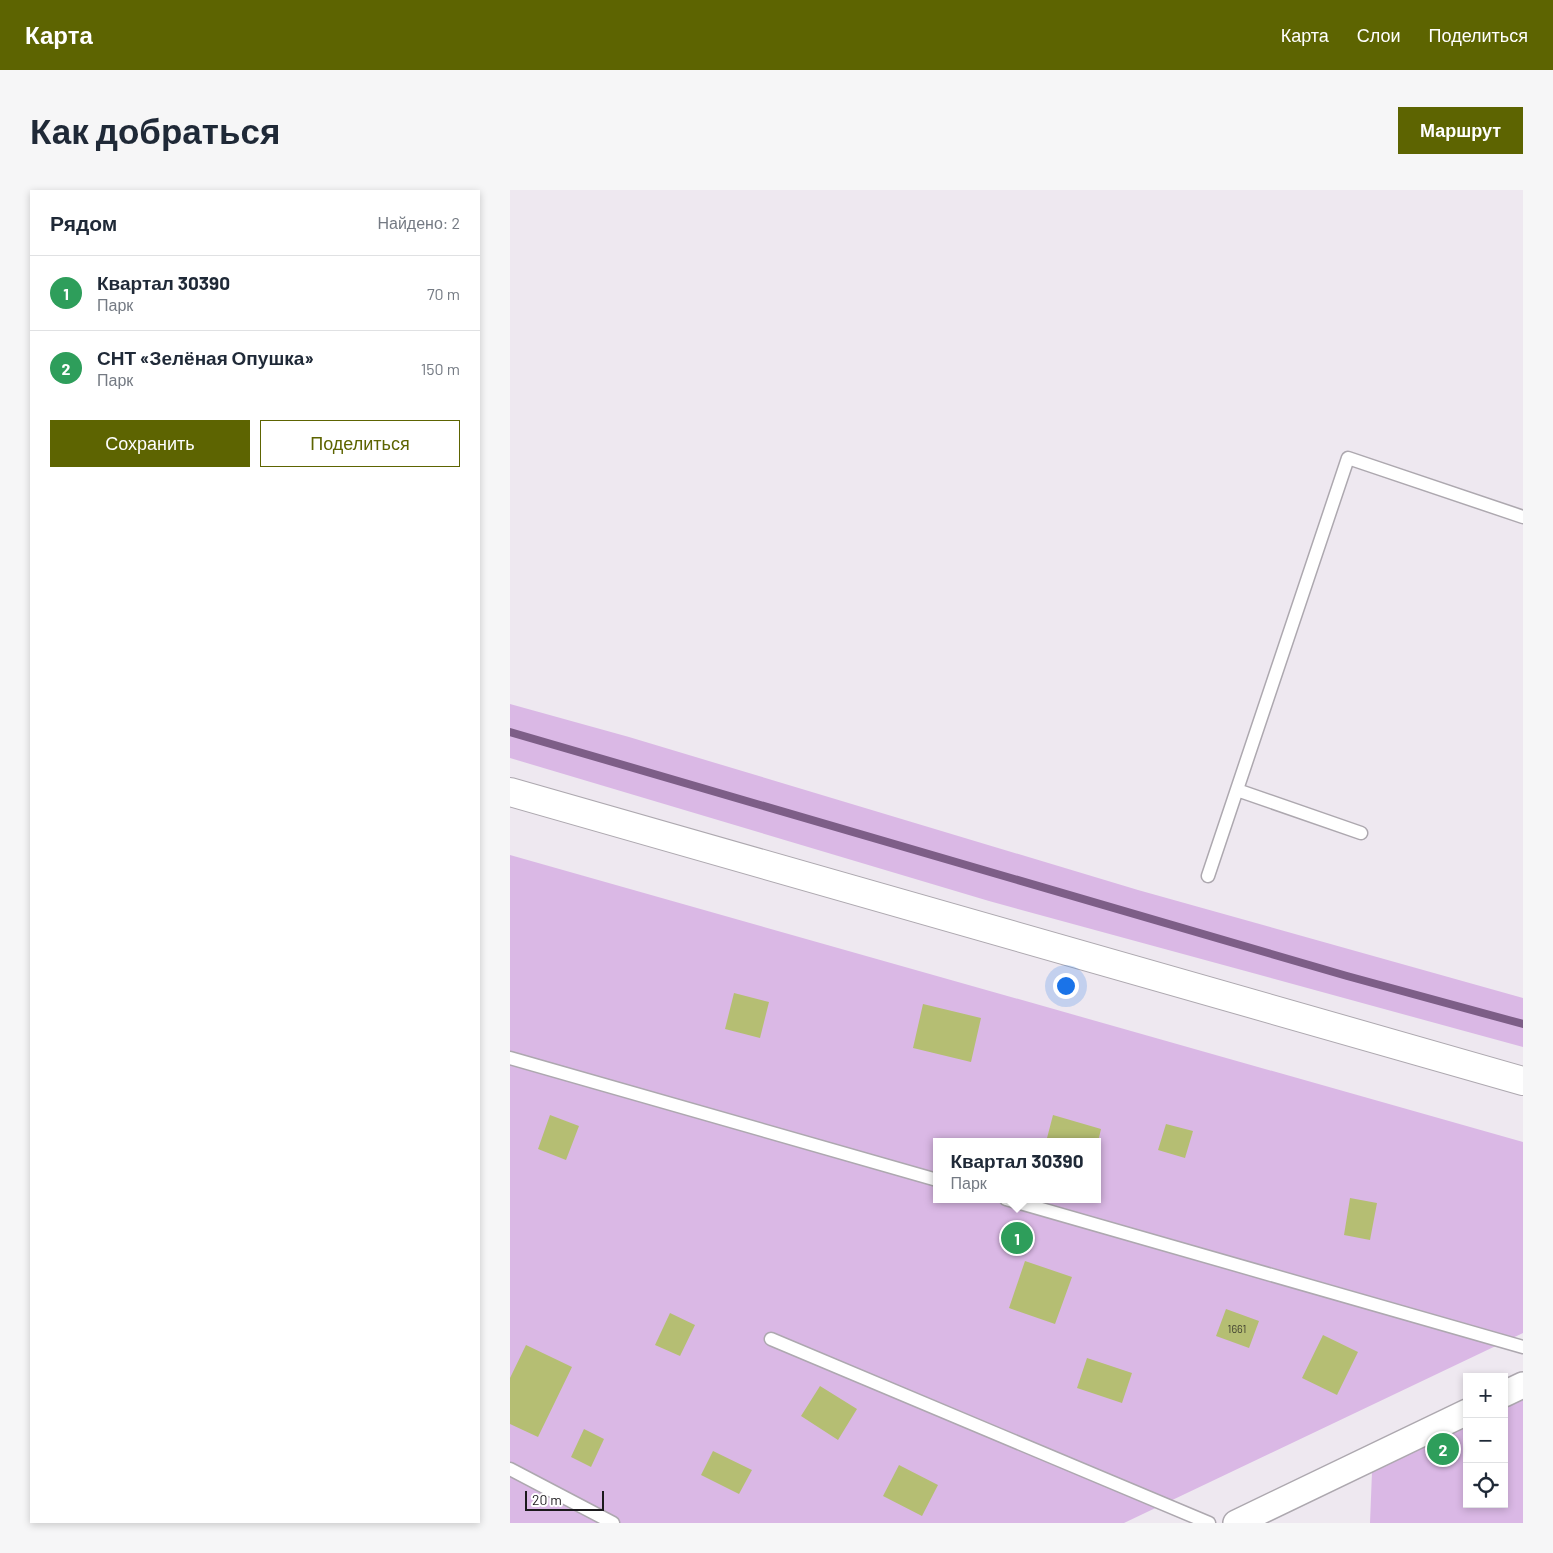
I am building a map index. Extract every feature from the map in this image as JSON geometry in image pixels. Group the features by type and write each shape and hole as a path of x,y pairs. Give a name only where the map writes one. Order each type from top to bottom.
{"street":[{"path":"510,792 1523,1081"},
{"path":"1508,1392 1523,1385"},
{"path":"1236,1523 1463,1414"}],"lane":[{"path":"1208,876 1348,458 1523,517"},
{"path":"1237,790 1361,833"},
{"path":"510,1058 933,1179"},
{"path":"1020,1203 1523,1347"},
{"path":"771,1339 1208,1523"},
{"path":"510,1468 613,1523"}],"shaded area":[{"path":"510,704 629,737 1138,890 1523,998 1523,1047 989,901 510,758"},
{"path":"510,855 1523,1142 1523,1333 1124,1523 510,1523"},
{"path":"1523,1399 1523,1523 1370,1523 1372,1472 1463,1428 1463,1508 1508,1508 1508,1406"}],"building":[{"path":"734,993 769,1002 760,1038 725,1029"},
{"path":"923,1004 981,1018 971,1062 913,1048"},
{"path":"550,1115 579,1126 566,1160 538,1149"},
{"path":"1053,1115 1101,1129 1099,1138 1047,1138"},
{"path":"1166,1124 1193,1131 1185,1158 1158,1150"},
{"path":"1350,1198 1377,1203 1370,1240 1344,1235"},
{"path":"1025,1261 1072,1277 1055,1324 1009,1308"},
{"path":"1226,1309 1259,1321 1249,1348 1216,1336"},
{"path":"670,1313 695,1325 680,1356 655,1345"},
{"path":"1323,1335 1358,1352 1337,1395 1302,1378"},
{"path":"526,1345 572,1367 538,1437 510,1424 510,1378"},
{"path":"1087,1358 1132,1373 1122,1403 1077,1388"},
{"path":"820,1386 857,1409 838,1440 801,1416"},
{"path":"584,1429 604,1439 591,1467 571,1457"},
{"path":"713,1451 752,1470 739,1494 701,1475"},
{"path":"899,1465 938,1485 922,1516 883,1496"}],"waterway":[{"path":"510,732 1347,976 1523,1024"}],"place":[{"name":"Квартал 30390","path":"1017,1238"},
{"name":"СНТ «Зелёная Опушка»","path":"1443,1449"}]}
